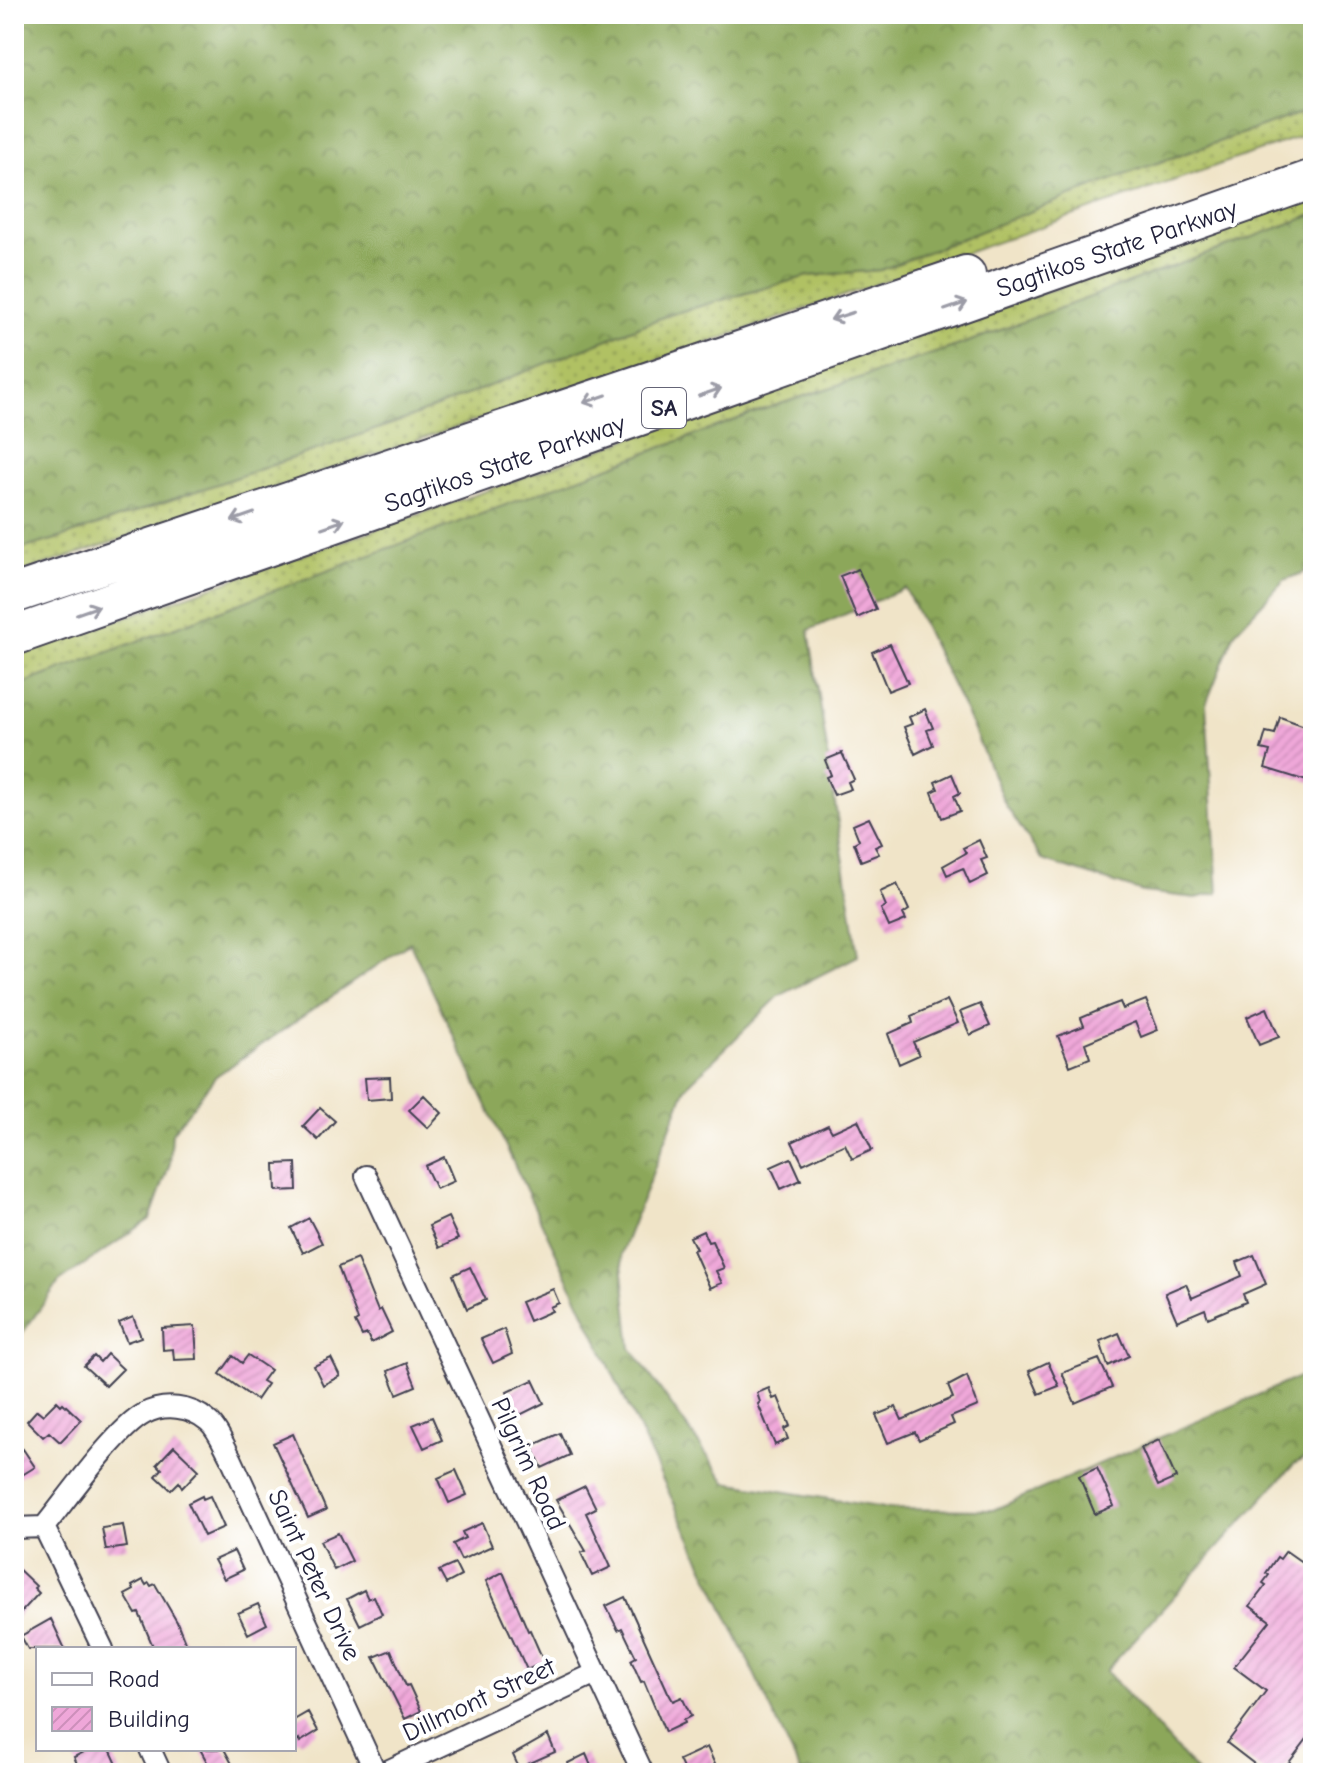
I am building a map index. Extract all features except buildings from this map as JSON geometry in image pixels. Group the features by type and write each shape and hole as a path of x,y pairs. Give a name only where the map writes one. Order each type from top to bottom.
{"highway":[{"name":"Sagtikos State Parkway","path":"14,594 1046,248 1313,155"},
{"name":"Sagtikos State Parkway","path":"14,636 1313,179"}],"street":[{"name":"Pilgrim Road","path":"366,1176 643,1773"},
{"name":"Saint Peter Drive","path":"44,1527 126,1427 145,1413 168,1407 191,1409 211,1423 231,1458 376,1773"},
{"path":"14,1528 44,1527 102,1647"},
{"name":"Dillmont Street","path":"383,1773 596,1673"},
{"path":"151,1751 161,1773"}],"green space":[{"path":"14,14 1313,14 1313,109 1134,171 881,270 808,276 668,315 406,419 14,551"},
{"path":"1313,109 1313,132 705,344 14,575 14,551 406,419 668,315 808,276 881,270 1134,171"},
{"path":"1313,194 1313,215 960,345 765,409 14,687 14,656 489,490 844,360 1164,252"},
{"path":"1313,215 1313,569 1284,580 1235,632 1206,704 1218,893 1196,898 1143,892 1042,860 1005,804 970,721 905,588 809,630 858,956 779,996 686,1087 621,1254 631,1348 726,1482 890,1509 993,1510 1313,1371 1313,1454 1294,1464 1106,1671 1198,1773 801,1773 410,943 216,1076 172,1133 170,1163 150,1219 59,1282 14,1345 14,687 765,409 960,345"}]}
